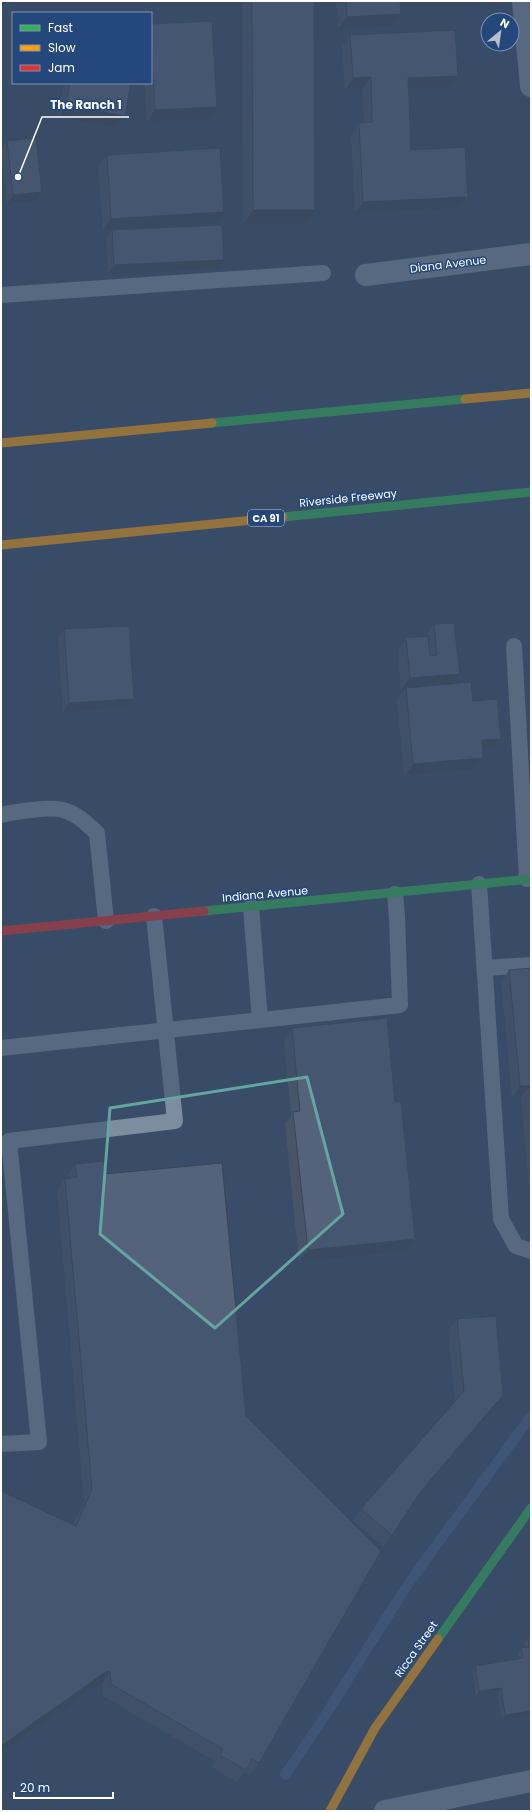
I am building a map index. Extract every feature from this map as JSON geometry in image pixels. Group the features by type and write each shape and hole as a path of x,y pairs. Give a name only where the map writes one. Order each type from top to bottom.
{"main road":[{"path":"1,442 531,394"},
{"name":"Riverside Freeway","path":"1,545 531,492"},
{"name":"Indiana Avenue","path":"1,931 395,894 529,879"},
{"name":"Ricca Street","path":"330,1811 375,1728 531,1508"}],"street":[{"path":"523,1 531,86"},
{"name":"Diana Avenue","path":"366,275 531,254"},
{"path":"385,1811 531,1781"}],"lane":[{"path":"1,295 323,273"},
{"path":"514,646 529,879"},
{"path":"1,815 18,811 63,810 80,818 96,833 106,921"},
{"path":"479,884 501,1219 516,1246 531,1251"},
{"path":"1,1048 400,1005 398,917 395,894"},
{"path":"251,907 260,1020"},
{"path":"1,1444 39,1442 9,1141 175,1121 154,916"},
{"path":"485,968 531,964"}],"highlighted area":[{"path":"307,1077 343,1214 215,1328 100,1234 110,1108"}],"building":[{"path":"252,1 314,1 315,210 253,210"},
{"path":"346,1 400,1 401,14 347,17"},
{"path":"212,21 217,107 155,110 152,24"},
{"path":"455,30 458,76 408,78 411,150 465,147 468,197 363,202 359,123 372,122 371,77 353,78 350,35"},
{"path":"70,84 131,84 125,116 66,105"},
{"path":"36,138 42,192 13,195 7,141"},
{"path":"220,148 224,212 111,219 107,155"},
{"path":"222,225 224,260 114,265 112,230"},
{"path":"454,623 460,674 410,678 406,638 428,636 430,656 437,655 434,624"},
{"path":"129,626 134,699 69,703 64,629"},
{"path":"471,682 473,701 497,699 501,739 482,740 483,758 413,764 406,688"},
{"path":"531,968 531,1100 530,1086 520,1086 509,970"},
{"path":"387,1018 395,1102 401,1101 415,1239 308,1250 293,1112 300,1111 292,1028"},
{"path":"104,1161 105,1174 222,1163 246,1416 381,1551 259,1763 252,1759 246,1770 220,1755 223,1749 111,1684 110,1672 107,1671 1,1746 1,1491 76,1526 92,1489 65,1179 77,1177 75,1164"},
{"path":"496,1316 503,1395 421,1491 392,1535 361,1509 464,1391 457,1319"},
{"path":"531,1636 531,1711 505,1715 501,1688 479,1691 475,1666 523,1658 521,1648 529,1647 528,1637"}],"waterway":[{"path":"285,1775 323,1719 408,1584 531,1416"}],"traffic: fast":[{"path":"212,423 465,399"},
{"path":"283,517 531,492"},
{"path":"204,911 531,879"},
{"path":"438,1639 531,1508"}],"traffic: slow":[{"path":"465,399 531,393"},
{"path":"1,443 212,423"},
{"path":"1,545 283,517"},
{"path":"330,1811 375,1728 438,1639"}],"traffic: jam":[{"path":"1,931 204,911"}],"place":[{"name":"The Ranch 1","path":"18,177"}]}
